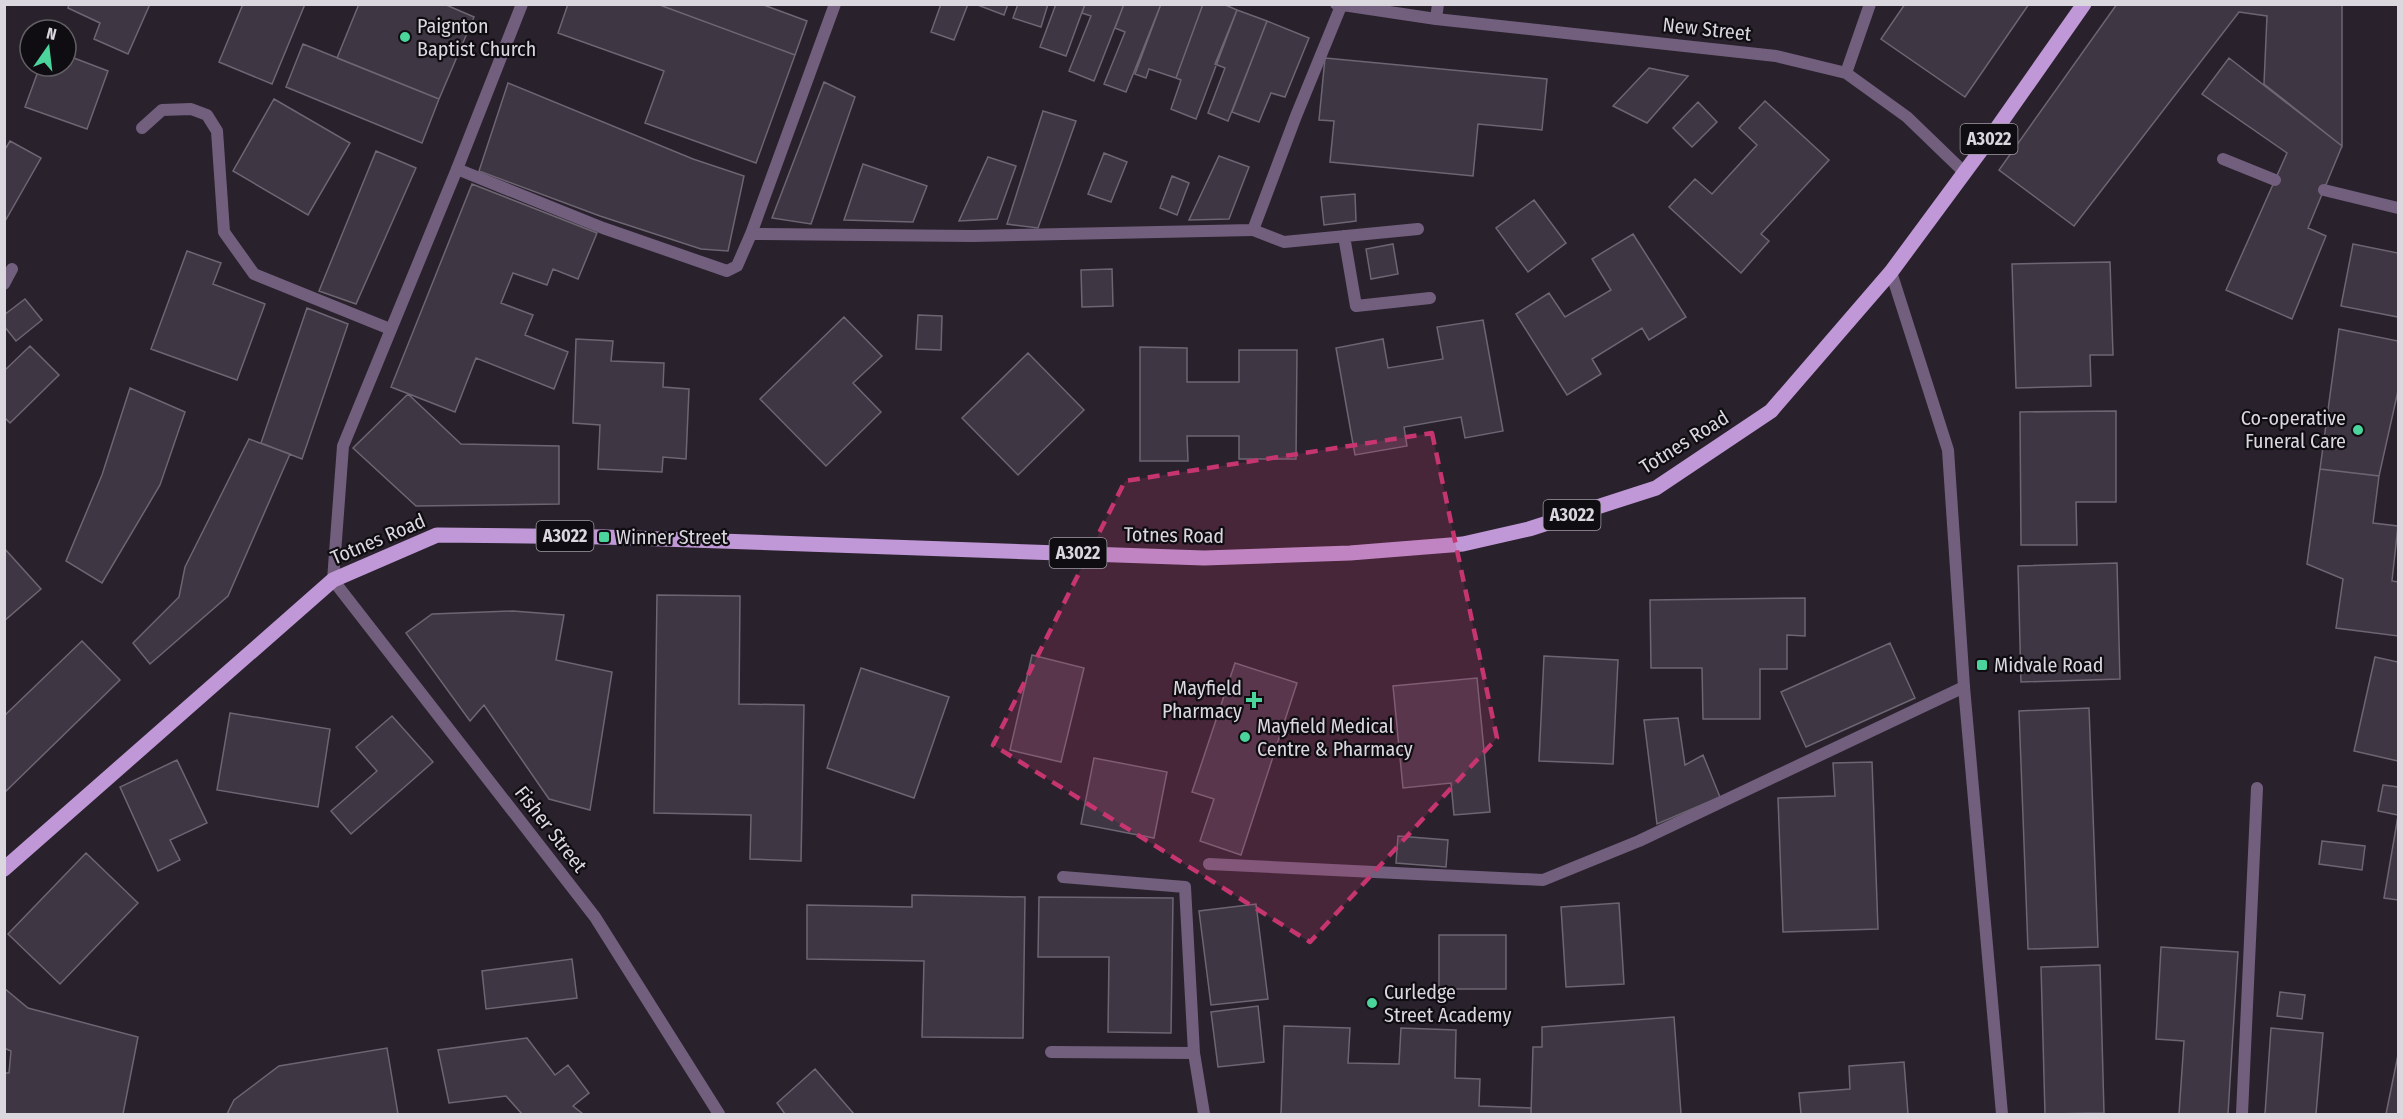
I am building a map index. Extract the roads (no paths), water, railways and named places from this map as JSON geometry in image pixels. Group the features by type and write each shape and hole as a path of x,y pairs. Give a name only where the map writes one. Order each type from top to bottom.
{"main road":[{"name":"Totnes Road","path":"4,869 333,580 436,535 604,537 1204,558 1350,553 1463,544 1528,529 1656,488 1771,411 1891,272 2084,4"}],"street":[{"path":"333,580 343,446 522,4"},
{"path":"457,169 603,228 727,271 737,266 751,234 835,4"},
{"path":"1436,19 1438,4"},
{"path":"1846,73 1870,4"},
{"path":"1253,230 1338,5"},
{"name":"New Street","path":"1338,5 1436,19 1776,56 1846,73 1907,117 1965,172"},
{"path":"142,128 162,110 191,109 207,115 217,131 224,232 254,274 390,329"},
{"path":"2223,159 2275,180"},
{"path":"2324,190 2398,208"},
{"path":"751,234 973,236 1253,230 1284,242 1418,228"},
{"path":"1344,236 1356,306 1430,298"},
{"path":"4,284 12,268"},
{"path":"1891,272 1948,450 1964,687 2002,1114"},
{"name":"Fisher Street","path":"333,580 595,917 719,1114"},
{"path":"1209,864 1544,880 1639,841 1964,687"},
{"path":"2242,1114 2257,788"},
{"path":"1063,877 1185,887 1194,1053 1204,1114"},
{"path":"1051,1052 1194,1053"}],"place":[{"name":"Paignton Baptist Church","path":"405,37"},
{"name":"Co-operative Funeral Care","path":"2358,430"},
{"name":"Winner Street","path":"604,537"},
{"name":"Midvale Road","path":"1982,665"},
{"name":"Mayfield Pharmacy","path":"1254,700"},
{"name":"Mayfield Medical Centre & Pharmacy","path":"1245,737"},
{"name":"Curledge Street Academy","path":"1372,1003"}]}
